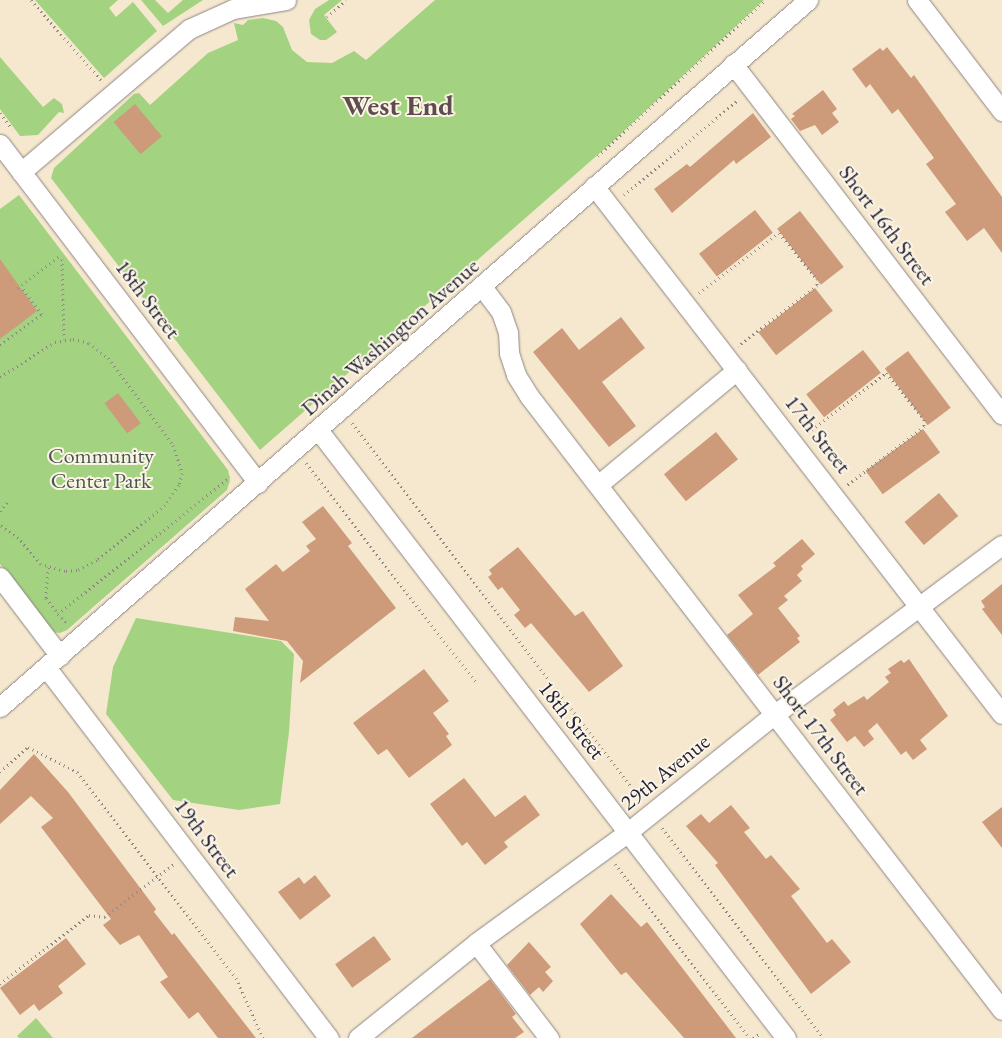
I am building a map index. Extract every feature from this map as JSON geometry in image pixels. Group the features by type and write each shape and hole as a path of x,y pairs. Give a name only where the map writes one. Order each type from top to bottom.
{"street":[{"path":"21,172 189,29 211,16 233,9 286,0"},
{"name":"Dinah Washington Avenue","path":"0,708 483,288 594,186 808,0"},
{"path":"917,0 1002,111"},
{"name":"Short 16th Street","path":"734,64 1002,415"},
{"name":"18th Street","path":"0,144 258,483"},
{"name":"17th Street","path":"594,186 834,494 1002,714"},
{"name":"Short 17th Street","path":"483,288 501,312 506,325 516,376 1002,1010"},
{"path":"601,486 732,363"},
{"name":"18th Street","path":"319,431 786,1038"},
{"name":"29th Avenue","path":"358,1038 476,943 628,832 775,714 920,608 1002,545"},
{"name":"19th Street","path":"0,577 53,661 188,853 329,1038"},
{"path":"476,943 549,1038"}],"path":[{"path":"30,0 103,82"},
{"path":"327,17 346,0"},
{"path":"594,161 631,123 765,0"},
{"path":"610,206 752,88"},
{"path":"686,303 779,233 817,279 817,285 732,363"},
{"path":"0,345 42,314 19,287 62,254 64,339"},
{"path":"0,377 40,350 64,339 89,343 108,358 173,445 182,473 179,485 165,505 97,560 77,570 65,571 41,564 18,538 0,525"},
{"path":"794,443 884,374 890,375 925,424 834,494"},
{"path":"342,410 824,1038"},
{"path":"296,450 475,681"},
{"path":"48,567 46,598 58,614 244,466"},
{"path":"0,510 9,500"},
{"path":"0,772 28,747 61,762 77,772 236,978 263,1038"},
{"path":"604,850 750,1038"},
{"path":"0,984 89,915 105,917 188,853"}],"green space":[{"path":"35,0 118,0 109,8 116,17 133,2 157,31 104,78"},
{"path":"141,0 155,0 168,13 183,0 203,0 163,26"},
{"path":"329,0 342,0 324,15 337,32 326,40 320,40 311,34 309,20 315,9"},
{"path":"435,0 764,0 609,145 260,450 51,178 54,168 134,94 139,93 150,105 208,53 238,40 234,23 243,25 248,20 263,18 276,21 283,27 292,50 307,62 332,63 354,51 366,60"},
{"path":"0,57 43,107 54,98 62,104 64,113 59,112 38,135 20,136 0,109"},
{"name":"Community Center Park","path":"19,195 228,470 230,480 227,490 67,630 60,633 52,632 0,564 0,209"},
{"path":"136,618 281,641 294,654 289,732 280,804 239,810 173,800 106,714 113,667"},
{"path":"36,1018 53,1038 19,1038 17,1036"}],"building":[{"path":"887,47 911,78 914,75 1002,197 1002,253 984,228 967,241 945,212 956,204 926,164 934,158 898,109 892,114 870,84 866,88 852,69 880,48 883,51"},
{"path":"823,90 837,109 832,113 839,122 822,135 815,125 800,131 791,119 795,116 792,114"},
{"path":"135,104 162,136 141,154 114,122"},
{"path":"753,113 771,137 736,164 734,160 672,213 654,189 687,164 690,167"},
{"path":"755,210 773,233 717,277 699,254"},
{"path":"800,211 844,267 821,285 777,229"},
{"path":"0,259 37,311 0,339"},
{"path":"815,288 833,311 776,355 758,332"},
{"path":"621,317 645,348 602,382 636,426 609,447 533,352 562,328 579,350"},
{"path":"863,350 881,373 824,417 806,394"},
{"path":"908,351 951,408 928,425 885,368"},
{"path":"118,393 141,423 127,434 104,403"},
{"path":"923,429 940,452 883,494 866,471"},
{"path":"716,432 738,459 686,501 664,474"},
{"path":"939,493 958,516 924,545 905,522"},
{"path":"323,506 352,543 348,546 396,608 300,683 303,661 287,641 233,631 235,617 269,621 245,589 276,564 283,572 310,551 306,546 316,539 302,522"},
{"path":"802,539 815,554 801,566 803,569 797,575 802,581 784,596 788,600 778,608 800,636 797,638 800,642 758,675 727,635 753,614 738,595 776,566 773,563"},
{"path":"518,547 575,616 583,611 623,666 589,692 531,623 525,628 514,615 520,610 502,587 498,590 488,577 492,574 489,570"},
{"path":"1002,584 1002,635 982,609 985,607 981,601"},
{"path":"909,659 948,716 920,740 927,749 913,760 906,751 901,755 877,723 868,731 874,739 864,747 855,736 847,742 830,720 836,715 833,710 844,701 848,706 864,696 867,700 889,682 885,677 891,673 888,669 901,660 904,663"},
{"path":"424,669 449,701 433,713 449,734 446,736 452,745 409,778 387,749 378,755 353,723"},
{"path":"34,754 68,792 156,909 154,912 172,935 174,933 256,1038 218,1038 198,1012 189,1019 160,982 168,977 139,935 120,945 103,925 111,919 41,827 53,818 31,796 0,824 0,790"},
{"path":"464,778 495,817 525,795 540,815 504,842 508,847 485,865 467,842 462,846 430,804"},
{"path":"731,805 750,828 744,832 766,859 771,855 800,889 791,896 827,943 832,939 851,962 811,994 715,865 718,863 686,826 701,814 709,823"},
{"path":"1002,807 1002,848 982,822"},
{"path":"315,875 331,896 300,920 278,892 299,877 304,884"},
{"path":"611,894 641,927 647,922 736,1038 684,1038 626,972 621,975 580,924"},
{"path":"374,936 391,959 352,988 335,964"},
{"path":"66,938 86,964 58,986 63,993 39,1011 34,1004 20,1015 0,988"},
{"path":"529,942 551,967 545,972 553,981 543,992 539,987 530,995 507,965"},
{"path":"490,979 516,1014 512,1017 524,1032 515,1038 412,1038"}],"district":[{"name":"West End","path":"398,105"}]}
